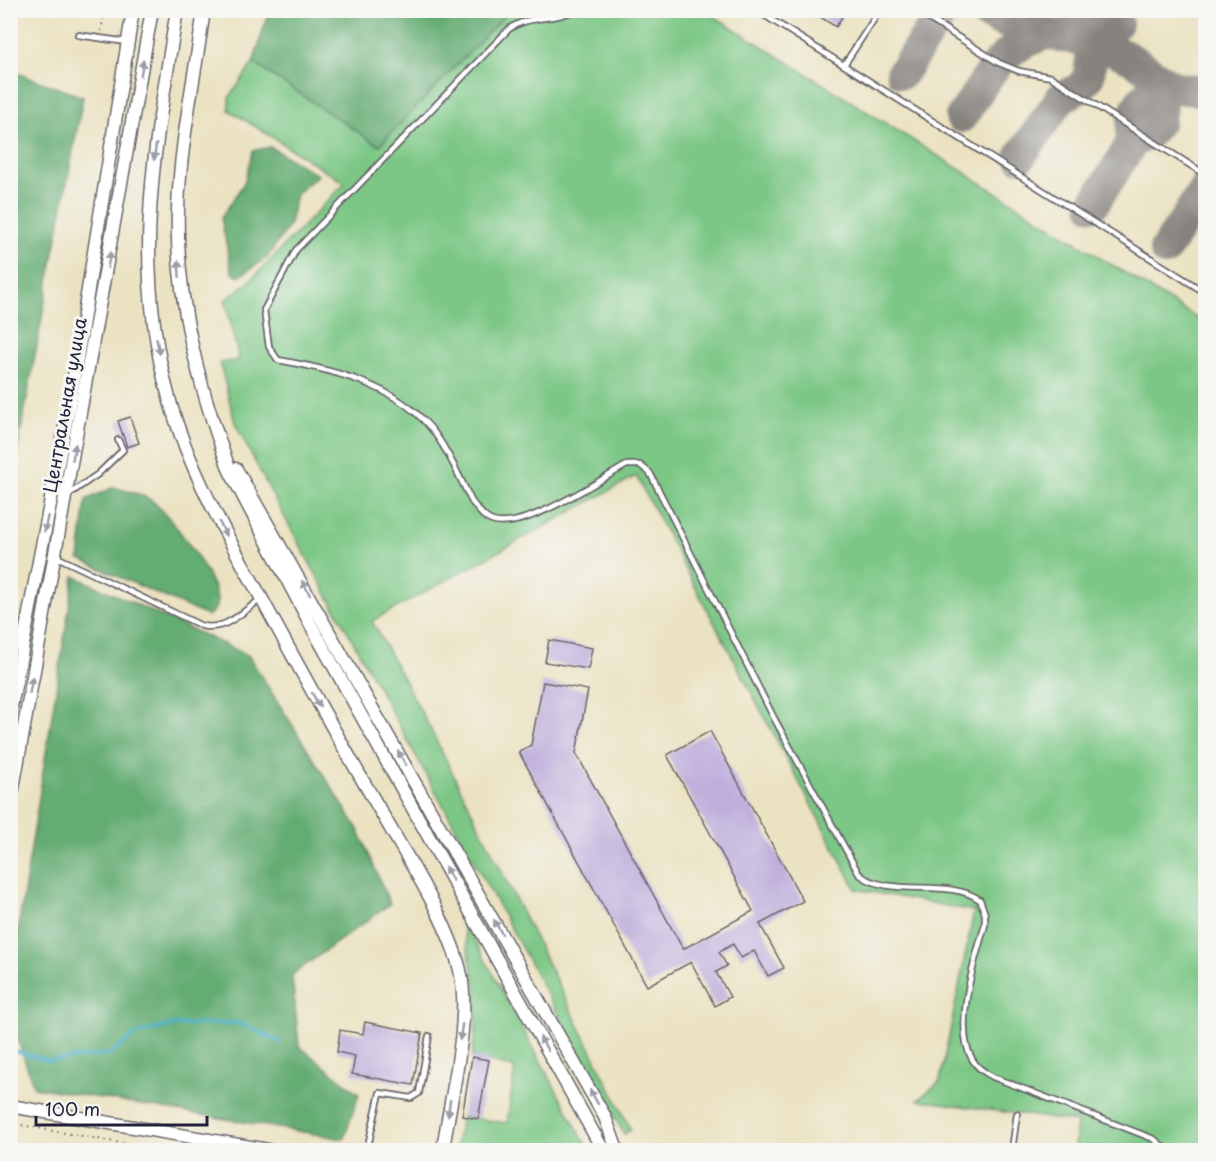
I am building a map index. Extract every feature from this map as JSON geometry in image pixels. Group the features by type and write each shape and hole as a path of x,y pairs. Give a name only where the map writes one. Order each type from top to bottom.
{"main road":[{"name":"Центральная улица","path":"10,712 71,395 133,10"},
{"name":"Центральная улица","path":"10,805 152,10"},
{"path":"177,10 148,207 148,276 164,379 185,449 216,515 404,852 454,950 461,975 464,1012 443,1150"},
{"path":"204,10 178,208 178,263 183,303 194,353 207,406 221,448 230,471 313,629 603,1150"},
{"path":"221,448 251,493 605,1117 618,1149"},
{"path":"10,1106 268,1150"}],"lane":[{"path":"574,10 556,17 524,21 509,29 300,244 264,310 272,354 278,360 344,374 412,411 436,436 472,502 481,513 494,522 523,519 627,465 634,464 646,469 655,480 774,718 859,874 872,881 965,893 980,900 985,914 985,925 968,992 965,1023 968,1050 977,1066 993,1077 1154,1139 1167,1150"},
{"path":"756,10 1206,293"},
{"path":"844,65 880,10"},
{"path":"915,10 999,63 1019,71 1051,77 1206,175"},
{"path":"78,35 128,42"},
{"path":"66,497 98,474 123,450 118,440"},
{"path":"54,556 202,626 215,629 223,626 261,599"},
{"path":"367,1150 380,1093 411,1098 419,1093 429,1036"},
{"path":"1012,1150 1017,1114"}],"path":[{"path":"100,37 105,10"},
{"path":"10,1123 159,1150"}],"green space":[{"path":"269,10 509,11 379,146 253,63"},
{"path":"509,10 706,11 1205,323 1205,1150 1075,1149 1077,1122 918,1100 940,1081 974,911 856,889 636,476 372,621 430,728 631,1130 624,1134 268,487 235,423 220,363 239,360 225,300 249,282 345,183 229,110 229,98 253,63 379,146"},
{"path":"10,71 83,97 11,484"},
{"path":"270,147 318,175 296,194 290,224 267,258 240,276 232,273 221,218 244,183 253,151"},
{"path":"114,487 149,499 179,531 201,563 215,592 217,604 209,615 79,559 86,500"},
{"path":"74,576 248,655 358,829 390,904 292,975 299,1046 359,1094 344,1139 34,1087 11,1020 11,974"},
{"path":"460,914 589,1150 455,1150 462,1116 507,1123 515,1068 472,1057 476,1022 476,987"}],"building":[{"path":"809,10 846,10 836,27"},
{"path":"130,417 139,443 127,447 118,421"},
{"path":"549,640 592,648 588,669 545,662"},
{"path":"543,682 588,690 576,753 683,949 753,911 667,755 710,731 803,901 760,924 784,968 768,976 754,951 741,958 733,944 719,952 727,966 716,972 730,997 715,1006 691,962 647,986 519,752 531,745"},
{"path":"365,1022 422,1033 413,1085 352,1074 355,1056 337,1052 340,1030 363,1034"},
{"path":"472,1057 489,1060 478,1119 462,1116"}],"waterway":[{"path":"10,1050 50,1061 111,1054 134,1035 173,1025 240,1023 280,1042"}],"taxiway":[{"path":"902,73 944,10"},
{"path":"980,10 1015,26 1088,42 1124,55 1170,85 1192,90 1206,89"},
{"path":"1075,20 1089,31 1106,29 1117,23"},
{"path":"1020,157 1061,98 1080,88 1089,76 1092,50 1082,29"},
{"path":"961,117 988,76 1004,57 1015,48 1048,33"},
{"path":"1093,205 1132,143 1149,133 1159,121 1162,98 1156,76"},
{"path":"1132,143 1132,123 1138,106 1150,93 1169,85"},
{"path":"1165,250 1206,187"}]}
